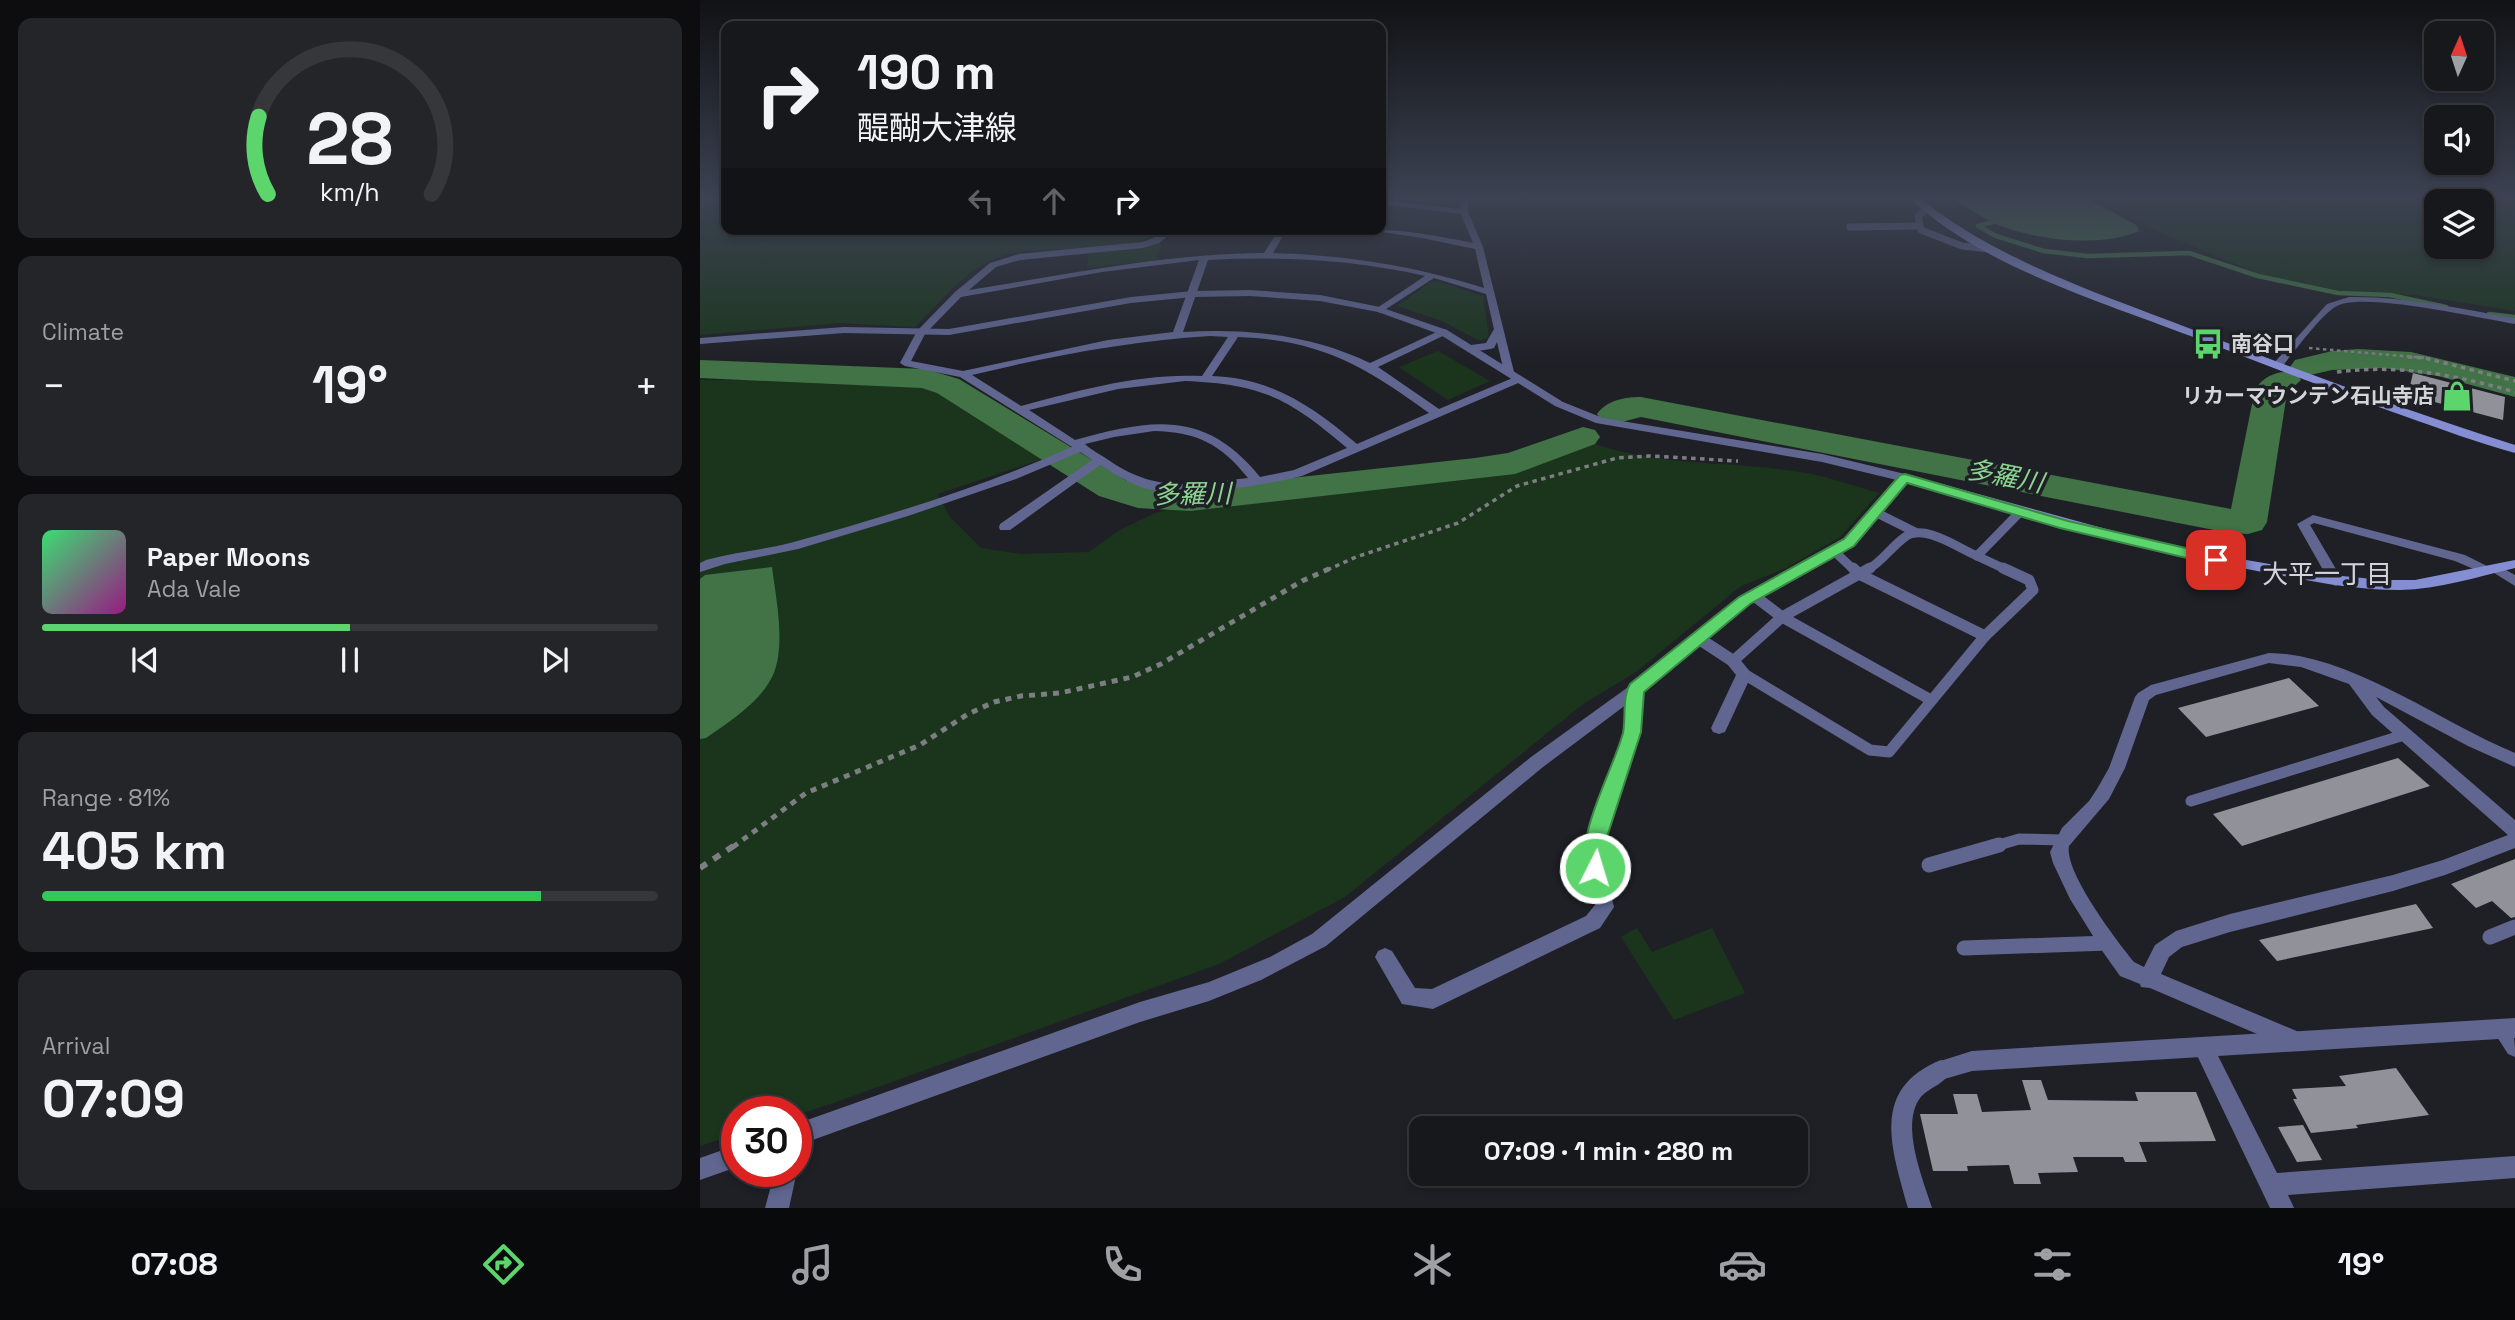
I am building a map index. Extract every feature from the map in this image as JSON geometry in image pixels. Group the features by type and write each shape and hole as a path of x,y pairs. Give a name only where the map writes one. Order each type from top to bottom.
{"main road":[{"path":"1997,252 2071,286 2311,379 2423,420 2515,449"},
{"path":"1905,478 2150,546 2336,581 2402,584 2515,564"}],"street":[{"path":"1078,252 1004,260 982,273 921,333 905,363 963,374 1148,485 1171,488 1257,481 1298,472 1520,379"},
{"path":"1267,256 1269,252"},
{"path":"1480,252 1509,372"},
{"path":"958,294 1122,266 1204,258 1267,256 1359,261 1433,275 1491,293"},
{"path":"1177,335 1204,258"},
{"path":"1380,310 1433,275"},
{"path":"700,341 844,330 921,333 976,329 1131,300 1193,294 1284,294 1380,310 1443,332 1559,404 1600,421 1822,458 1905,478 1849,543 1753,596 1636,689 1528,769 1320,940 1295,955 1186,1002 1140,1012 812,1129"},
{"path":"2277,366 2328,307 2341,301 2410,304 2515,321"},
{"path":"1471,348 1490,346 1498,330"},
{"path":"1370,367 1443,332"},
{"path":"963,374 1101,344 1177,335 1235,334 1314,346 1350,357 1370,367 1438,414"},
{"path":"1205,379 1235,334"},
{"path":"1021,409 1128,384 1205,379 1258,387 1282,395 1303,407 1356,449"},
{"path":"700,568 717,560 789,547 918,508 1055,460 1079,445 1135,428 1184,429 1211,438 1229,449 1257,481"},
{"path":"1004,527 1101,459"},
{"path":"2336,581 2303,524 2313,519 2460,558 2515,582"},
{"path":"1699,639 1733,661 1744,674 1719,728"},
{"path":"2296,1041 2148,980 2127,968 2108,943 2064,869 2059,851 2063,840 2095,806 2107,788 2143,697 2151,691 2269,657 2287,657 2313,663 2395,698 2492,751 2515,760"},
{"path":"2354,681 2378,711 2515,830"},
{"path":"1385,957 1409,997 1433,999 1593,922 1605,907 1595,868 1595,843 1632,732 1636,689"},
{"path":"2148,980 2162,951 2176,940 2230,923 2393,883 2445,867 2515,840"},
{"path":"1920,1208 1902,1138 1902,1107 1917,1084 1941,1070 1972,1061 2508,1028 2515,1047"},
{"path":"2203,1047 2281,1208"},
{"path":"700,1169 721,1162"},
{"path":"2270,1185 2515,1167"},
{"path":"777,1208 782,1187"}],"lane":[{"path":"1977,556 2020,512"},
{"path":"1744,674 1870,750 1889,752 1985,636 2033,590 2029,580 1926,534 1915,533 1877,513"},
{"path":"1733,661 1782,617 1874,566 1906,536 1915,533"},
{"path":"1834,551 1859,574 1985,636"},
{"path":"1753,596 1782,617 1931,700"},
{"path":"2191,801 2404,735"},
{"path":"1929,865 2019,839 2063,840"},
{"path":"2490,937 2515,927"},
{"path":"1964,948 2108,943"}],"path":[{"path":"2296,346 2324,351 2403,355 2515,381"},
{"path":"2311,379 2324,374 2385,366 2433,371 2515,392"},
{"path":"2466,378 2471,370"},
{"path":"700,868 806,793 920,745 968,714 995,702 1021,695 1060,693 1132,677 1161,664 1302,581 1356,557 1458,523 1517,486 1617,458 1649,456 1751,462"}],"shaded area":[{"path":"700,252 1020,252 986,262 964,278 915,327 839,323 700,335"},
{"path":"1159,252 1156,260 1087,268 1089,253"},
{"path":"2208,252 2424,252 2424,259 2494,259 2494,252 2515,252 2515,311 2415,295 2348,292 2264,276"},
{"path":"1437,281 1483,296 1489,337 1480,341 1442,321 1397,306 1431,282"},
{"path":"1438,351 1490,381 1448,400 1399,367"},
{"path":"700,380 906,381 939,389 1049,457 938,494 950,517 981,548 1021,554 1089,552 1118,531 1155,513 1193,503 1517,467 1587,441 1614,450 1666,460 1773,468 1810,474 1879,493 1840,537 1786,568 1741,586 1636,672 1583,704 1345,897 1219,964 831,1104 812,1110 812,1096 721,1096 721,1139 700,1146"},
{"path":"772,567 779,636 777,663 773,675 744,711 706,738 700,739 700,579 705,575"},
{"path":"1637,928 1652,952 1712,928 1745,993 1674,1020 1621,937"}],"building":[{"name":"リカーマウンテン石山寺店","path":"2413,373 2505,397 2503,420 2408,395"},
{"path":"2289,678 2319,706 2206,737 2178,708"},
{"path":"2398,758 2430,786 2242,846 2213,814"},
{"path":"2515,859 2515,917 2511,918 2492,901 2476,908 2451,884"},
{"path":"2416,904 2433,928 2277,961 2259,940"},
{"path":"2396,1068 2429,1115 2356,1125 2358,1128 2311,1133 2293,1099 2297,1099 2292,1089 2346,1086 2339,1076"},
{"path":"2022,1080 2041,1080 2048,1100 2138,1101 2135,1092 2196,1092 2216,1141 2139,1142 2147,1162 2125,1162 2123,1157 2073,1157 2078,1172 2038,1173 2041,1184 2014,1184 2009,1165 1967,1166 1968,1171 1933,1171 1920,1114 1958,1114 1953,1094 1977,1094 1982,1112 2031,1110"},
{"path":"2303,1125 2322,1160 2297,1162 2278,1127"}],"waterway":[{"path":"2056,252 2088,256 2189,253 2258,276 2338,293 2390,295 2446,307"},
{"path":"2489,314 2515,317"},
{"name":"多羅川","path":"2306,367 2332,361 2384,358 2438,367 2515,387"},
{"name":"多羅川","path":"700,369 925,379 948,386 1112,488 1138,497 1190,500 1475,469 1515,463 1583,437"},
{"name":"多羅川","path":"1614,414 1629,407 1641,407 2229,521 2248,522 2271,389 2285,380"}],"place":[{"name":"南谷口","path":"2208,344"},
{"name":"リカーマウンテン石山寺店","path":"2457,396"}],"district":[{"name":"大平一丁目","path":"2327,574"}],"route":[{"path":"1595,868 1595,843 1632,732 1636,689 1763,588 1849,543 1905,478 2065,525 2216,560"}]}
